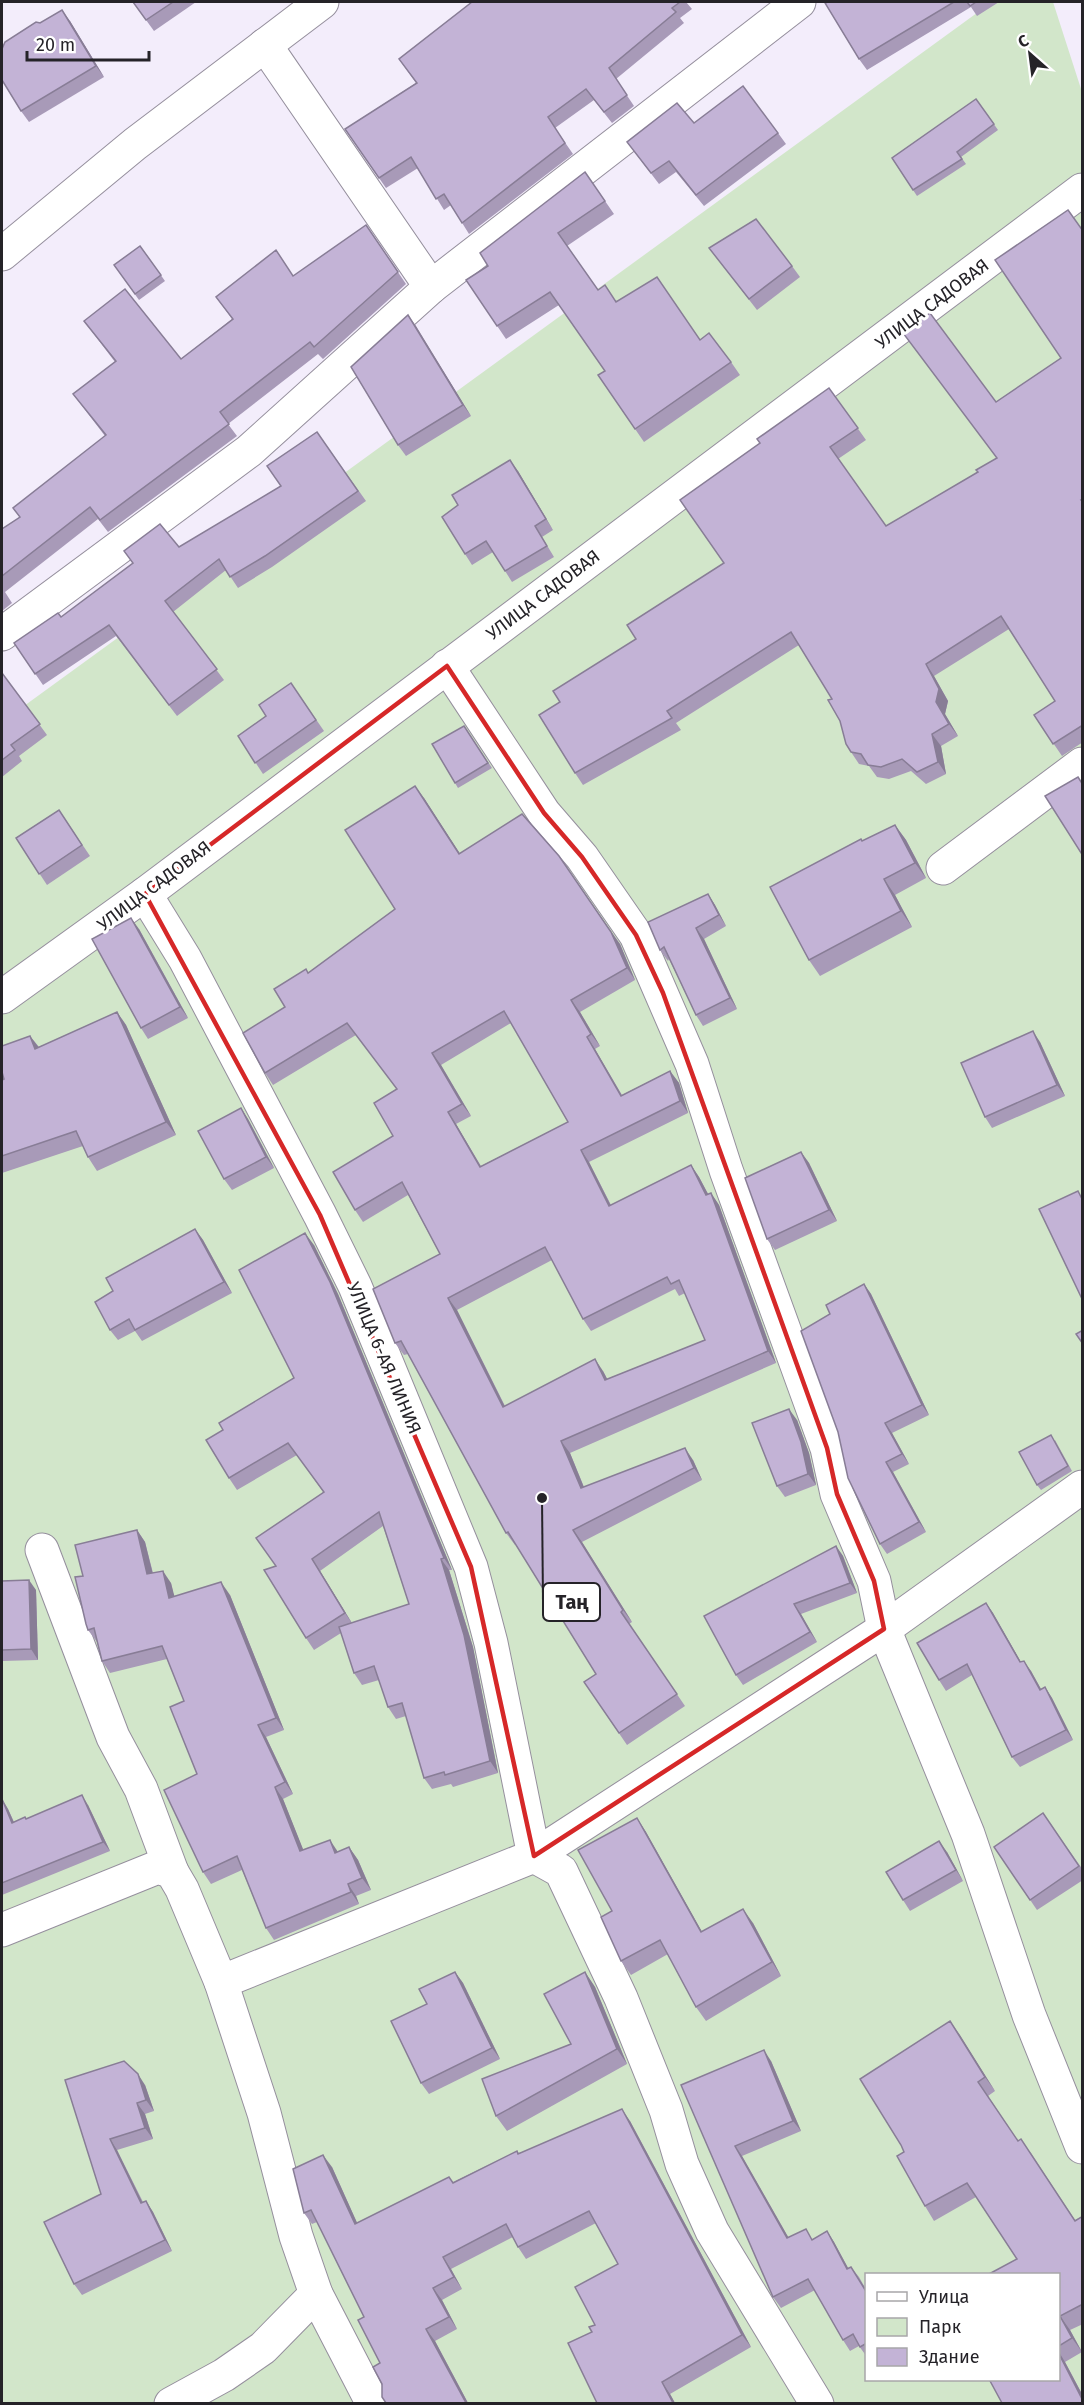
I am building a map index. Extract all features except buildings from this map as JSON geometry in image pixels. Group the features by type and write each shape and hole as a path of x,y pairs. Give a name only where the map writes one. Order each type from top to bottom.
{"street":[{"path":"2,254 135,144 322,2"},
{"path":"2,634 249,451 431,287 800,2"},
{"path":"265,45 431,287"},
{"name":"УЛИЦА САДОВАЯ","path":"2,997 146,894 1083,190"},
{"path":"447,666 544,813 582,857 636,935 663,993 692,1064 726,1170 828,1448 837,1494 874,1581 884,1629 968,1834 1029,2015 1083,2147"},
{"path":"944,868 1083,764"},
{"name":"УЛИЦА 6-АЯ ЛИНИЯ","path":"146,894 185,959 321,1215 355,1286 467,1557 491,1643 534,1856"},
{"path":"221,1982 534,1856 884,1629 1083,1487"},
{"path":"42,1550 113,1737 141,1789 172,1872 182,1888 221,1982 264,2113 296,2236 316,2294 373,2403"},
{"path":"534,1856 561,1871 621,1998 666,2110 682,2164 712,2231 817,2403"},
{"path":"2,1930 158,1867 172,1872"},
{"path":"171,2403 224,2375 263,2348 316,2294"}],"highlighted area":[{"path":"447,666 544,813 582,857 636,935 663,993 827,1448 837,1494 874,1581 884,1629 534,1856 471,1567 320,1215 145,894"}],"green space":[{"path":"992,2 1053,2 1082,92 1082,2403 2,2403 2,722"}],"place":[{"name":"Таң","path":"542,1498"}]}
